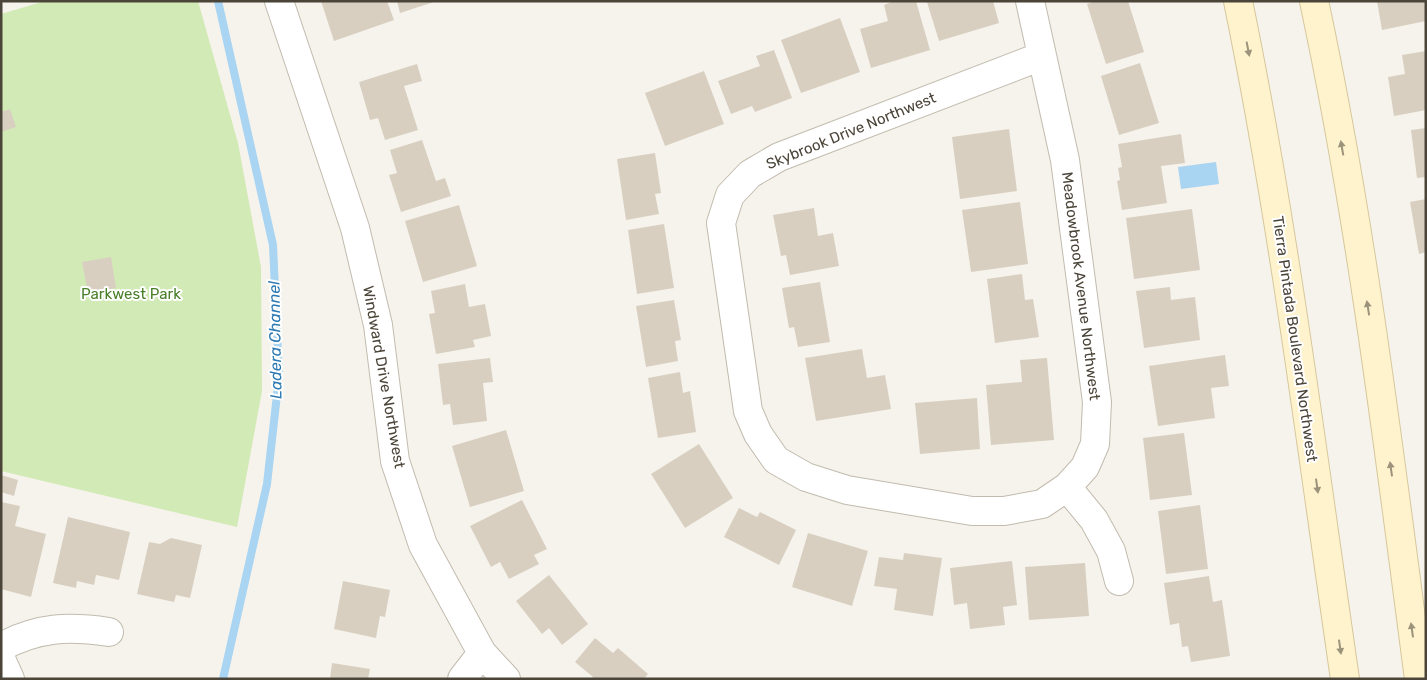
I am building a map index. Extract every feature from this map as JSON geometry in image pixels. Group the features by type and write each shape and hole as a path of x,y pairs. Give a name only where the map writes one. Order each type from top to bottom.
{"main road":[{"name":"Tierra Pintada Boulevard Northwest","path":"1238,1 1280,233 1344,679"},
{"path":"1314,1 1354,213 1419,679"}],"street":[{"name":"Windward Drive Northwest","path":"279,1 355,228 378,325 395,461 423,546 482,652 506,679"},
{"name":"Meadowbrook Avenue Northwest","path":"776,460 806,477 847,490 972,511 1004,511 1042,504 1067,487 1085,467 1094,444 1097,402 1065,160 1030,1"},
{"name":"Skybrook Drive Northwest","path":"776,460 758,434 748,410 721,223 730,195 750,174 779,157 1042,56"},
{"path":"1067,487 1094,520 1111,551 1119,581"},
{"path":"1,647 18,638 51,629 82,628 109,632"},
{"path":"462,679 482,652"},
{"path":"1,659 10,679"}],"green space":[{"name":"Parkwest Park","path":"45,1 198,1 238,143 261,267 262,391 237,527 1,471 1,14"}],"water":[{"path":"1216,162 1219,184 1181,189 1178,167"}],"building":[{"path":"321,1 387,1 394,20 334,41"},
{"path":"397,1 434,1 434,2 400,13"},
{"path":"894,1 916,1 930,50 871,68 860,29 888,21 884,5"},
{"path":"993,1 999,23 939,41 927,2"},
{"path":"1095,1 1128,1 1144,52 1106,64 1087,4"},
{"path":"1377,1 1426,1 1426,21 1382,30"},
{"path":"840,18 860,72 801,93 781,40"},
{"path":"774,50 792,98 755,112 752,106 731,114 718,81 760,66 756,56"},
{"path":"1426,51 1426,110 1394,116 1388,77 1405,74 1402,55"},
{"path":"1140,63 1159,123 1119,135 1101,76"},
{"path":"417,64 422,81 404,86 418,130 385,140 378,118 370,120 359,82"},
{"path":"704,71 724,124 665,146 645,93"},
{"path":"10,109 16,127 1,132 1,112"},
{"path":"1426,128 1426,177 1417,178 1411,130"},
{"path":"1009,129 1017,191 960,199 952,137"},
{"path":"1181,134 1185,163 1161,166 1167,203 1122,210 1117,181 1120,180 1118,168 1122,167 1118,144"},
{"path":"422,140 436,181 445,178 451,196 401,212 389,175 397,173 390,150"},
{"path":"655,153 661,193 655,194 659,214 626,220 617,159"},
{"path":"1426,199 1426,252 1419,254 1410,202"},
{"path":"1020,202 1028,264 971,272 962,210"},
{"path":"459,205 477,266 423,282 405,221"},
{"path":"814,208 818,236 833,233 839,266 790,275 786,255 781,256 773,215"},
{"path":"1192,209 1200,270 1134,279 1126,218"},
{"path":"664,224 674,288 637,294 628,230"},
{"path":"111,257 116,288 88,293 82,262"},
{"path":"1022,274 1025,300 1033,299 1039,337 995,343 987,279"},
{"path":"820,282 830,342 798,347 794,327 789,328 782,288"},
{"path":"465,284 469,307 485,304 491,336 473,340 475,347 436,354 429,314 435,313 431,291"},
{"path":"1170,287 1171,300 1195,297 1200,340 1144,348 1136,291"},
{"path":"674,300 681,340 675,341 678,361 646,367 636,306"},
{"path":"862,349 867,378 885,375 891,409 816,421 805,358"},
{"path":"1225,355 1229,386 1211,388 1215,418 1158,426 1149,366"},
{"path":"490,358 493,382 483,383 487,421 453,425 450,404 443,405 438,364"},
{"path":"1047,358 1054,440 991,445 986,385 1022,382 1020,360"},
{"path":"680,372 683,393 690,391 696,432 658,438 648,378"},
{"path":"977,398 980,449 920,454 915,403"},
{"path":"506,430 524,491 470,507 452,446"},
{"path":"1184,433 1192,495 1150,500 1143,438"},
{"path":"699,444 733,498 685,528 651,474"},
{"path":"1,475 18,480 14,496 1,492"},
{"path":"522,500 547,549 534,555 539,564 509,579 500,562 491,567 470,526"},
{"path":"1,502 20,506 15,526 46,534 31,597 1,589"},
{"path":"1200,505 1208,569 1166,574 1158,511"},
{"path":"739,508 757,517 760,512 796,530 779,565 724,537"},
{"path":"68,517 130,532 119,580 96,575 94,585 77,581 76,588 53,583"},
{"path":"808,533 868,551 852,606 792,587"},
{"path":"171,538 202,545 190,598 176,595 174,602 137,594 149,542 160,544"},
{"path":"904,553 942,558 933,616 894,610 897,589 874,586 879,557 903,560"},
{"path":"1012,561 1017,605 1003,607 1005,625 970,629 967,603 954,605 950,568"},
{"path":"1085,563 1089,616 1029,620 1025,567"},
{"path":"549,575 588,624 562,645 549,628 542,634 516,601"},
{"path":"1209,576 1213,602 1222,600 1230,656 1191,662 1188,646 1182,647 1179,623 1170,625 1164,583"},
{"path":"343,581 390,590 385,617 380,616 376,638 334,629"},
{"path":"595,638 613,653 618,648 648,674 644,679 591,679 593,677 575,662"},
{"path":"332,663 370,669 368,679 330,679"}],"waterway":[{"name":"Ladera Channel","path":"218,1 273,245 279,377 267,484 223,679"}]}
